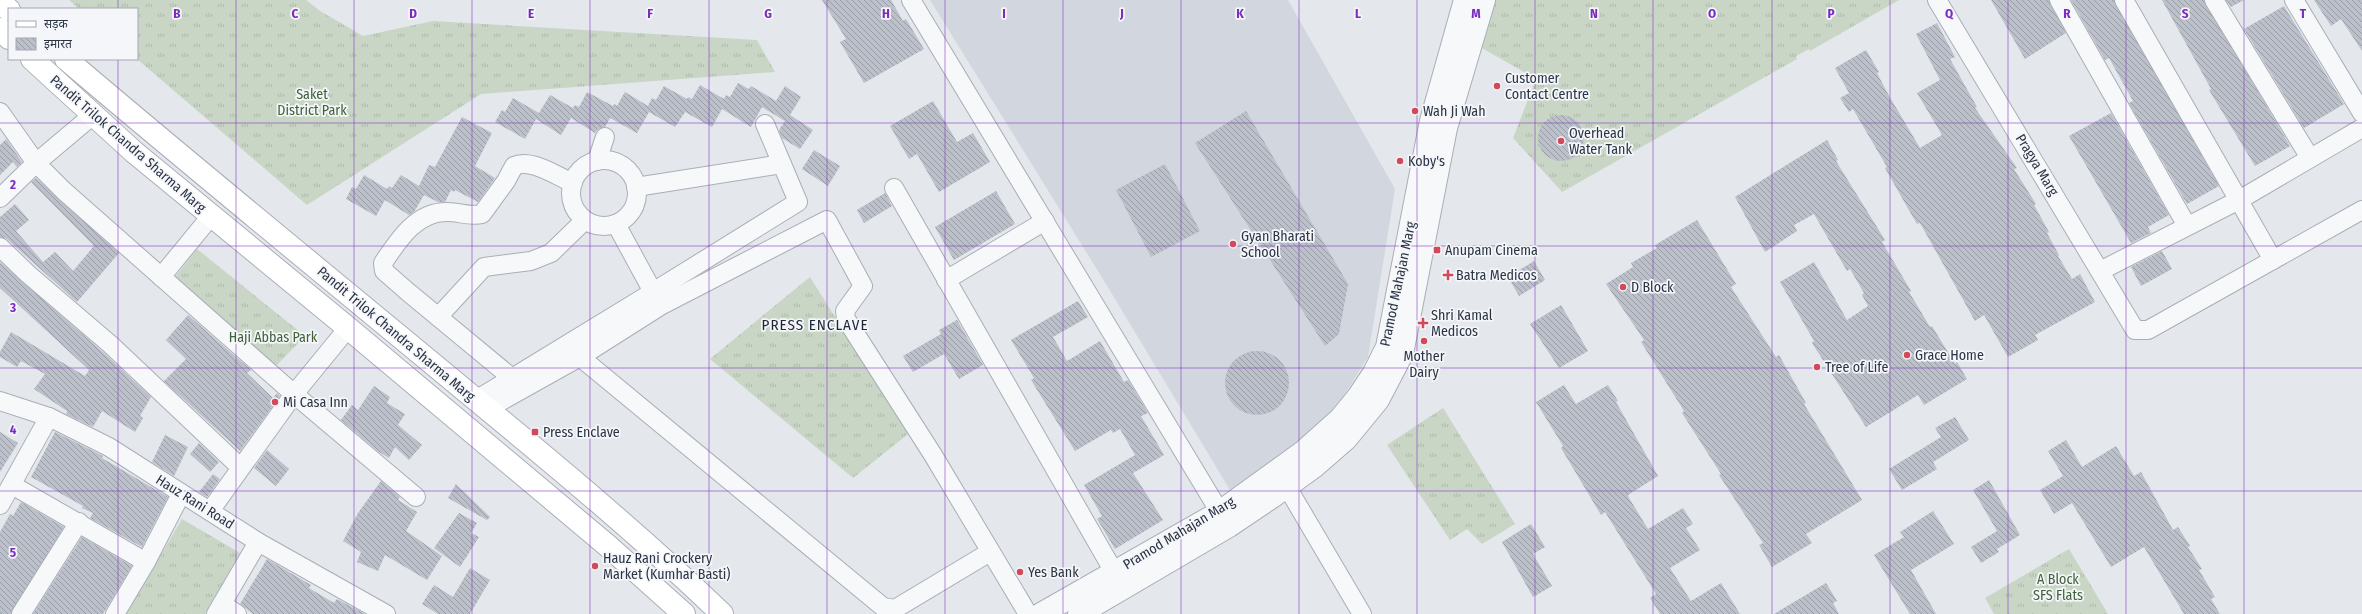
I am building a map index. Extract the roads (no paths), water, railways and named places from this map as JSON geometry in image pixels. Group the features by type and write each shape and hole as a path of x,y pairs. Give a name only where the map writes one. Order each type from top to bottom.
{"main road":[{"path":"0,2 8,9"},
{"path":"0,29 8,37"},
{"name":"Pandit Trilok Chandra Sharma Marg","path":"33,60 93,115 211,216 348,328 608,546 684,614"},
{"name":"Pandit Trilok Chandra Sharma Marg","path":"67,60 192,166 482,404 672,566 722,614"}],"street":[{"path":"911,0 1224,519"},
{"name":"Pramod Mahajan Marg","path":"1309,459 1358,397 1374,373 1386,347 1431,121 1465,0"},
{"name":"Pramod Mahajan Marg","path":"1079,614 1224,519 1363,420 1382,394 1402,354 1446,128 1484,0"},
{"name":"Pragya Marg","path":"1937,0 2135,330 2148,330 2273,260"},
{"path":"2059,0 2187,226"},
{"path":"2124,0 2273,260 2362,210"},
{"path":"2214,0 2310,158"},
{"path":"2294,0 2362,113"},
{"path":"0,112 36,163 161,277 294,394 416,497"},
{"path":"0,198 36,163 93,115"},
{"path":"482,404 512,378 798,202 765,124"},
{"path":"2100,271 2238,200 2362,128"},
{"path":"597,160 606,137"},
{"path":"597,160 608,160 619,164 628,170 634,179 636,187 636,200 632,210 625,218 616,224 605,226 594,225 585,220 577,212 572,202 573,183 579,171 597,160"},
{"path":"512,378 384,271 383,262 410,226 438,211 458,212 472,216 482,214 506,181 514,166 521,163 532,164 573,183"},
{"path":"636,187 782,164"},
{"path":"894,188 1114,572"},
{"path":"161,277 211,216"},
{"path":"438,317 484,266 531,262 551,253 585,220"},
{"path":"482,404 580,357 662,305 827,220 863,286 845,311 846,319 933,455 1028,614"},
{"path":"946,280 1045,221"},
{"path":"616,224 653,292"},
{"path":"0,247 28,274 111,346 240,467"},
{"path":"210,511 240,467 294,394 348,328"},
{"path":"580,357 883,607 896,609 990,552"},
{"name":"Hauz Rani Road","path":"0,401 49,416 109,447 258,542 386,614"},
{"path":"0,505 49,416"},
{"path":"1282,478 1362,614"},
{"path":"12,485 79,522 146,562"},
{"path":"115,614 146,562 181,494"},
{"name":"Pramod Mahajan Marg","path":"1041,614 1114,572 1224,519"},
{"path":"21,614 79,522"},
{"path":"237,614 219,609 258,542"}],"place":[{"name":"Customer Contact Centre","path":"1497,86"},
{"name":"Wah Ji Wah","path":"1415,111"},
{"name":"Overhead Water Tank","path":"1561,141"},
{"name":"Koby's","path":"1400,161"},
{"name":"Gyan Bharati School","path":"1233,244"},
{"name":"Anupam Cinema","path":"1437,250"},
{"name":"Batra Medicos","path":"1448,275"},
{"name":"D Block","path":"1623,287"},
{"name":"Shri Kamal Medicos","path":"1423,323"},
{"name":"Mother Dairy","path":"1424,341"},
{"name":"Grace Home","path":"1907,355"},
{"name":"Tree of Life","path":"1817,367"},
{"name":"Mi Casa Inn","path":"275,402"},
{"name":"Press Enclave","path":"535,432"},
{"name":"Hauz Rani Crockery Market (Kumhar Basti)","path":"595,566"},
{"name":"Yes Bank","path":"1020,572"}],"district":[{"name":"PRESS ENCLAVE","path":"815,325"}],"park label":[{"name":"Saket District Park","path":"312,102"},
{"name":"Haji Abbas Park","path":"273,337"},
{"name":"A Block SFS Flats","path":"2058,588"}]}
